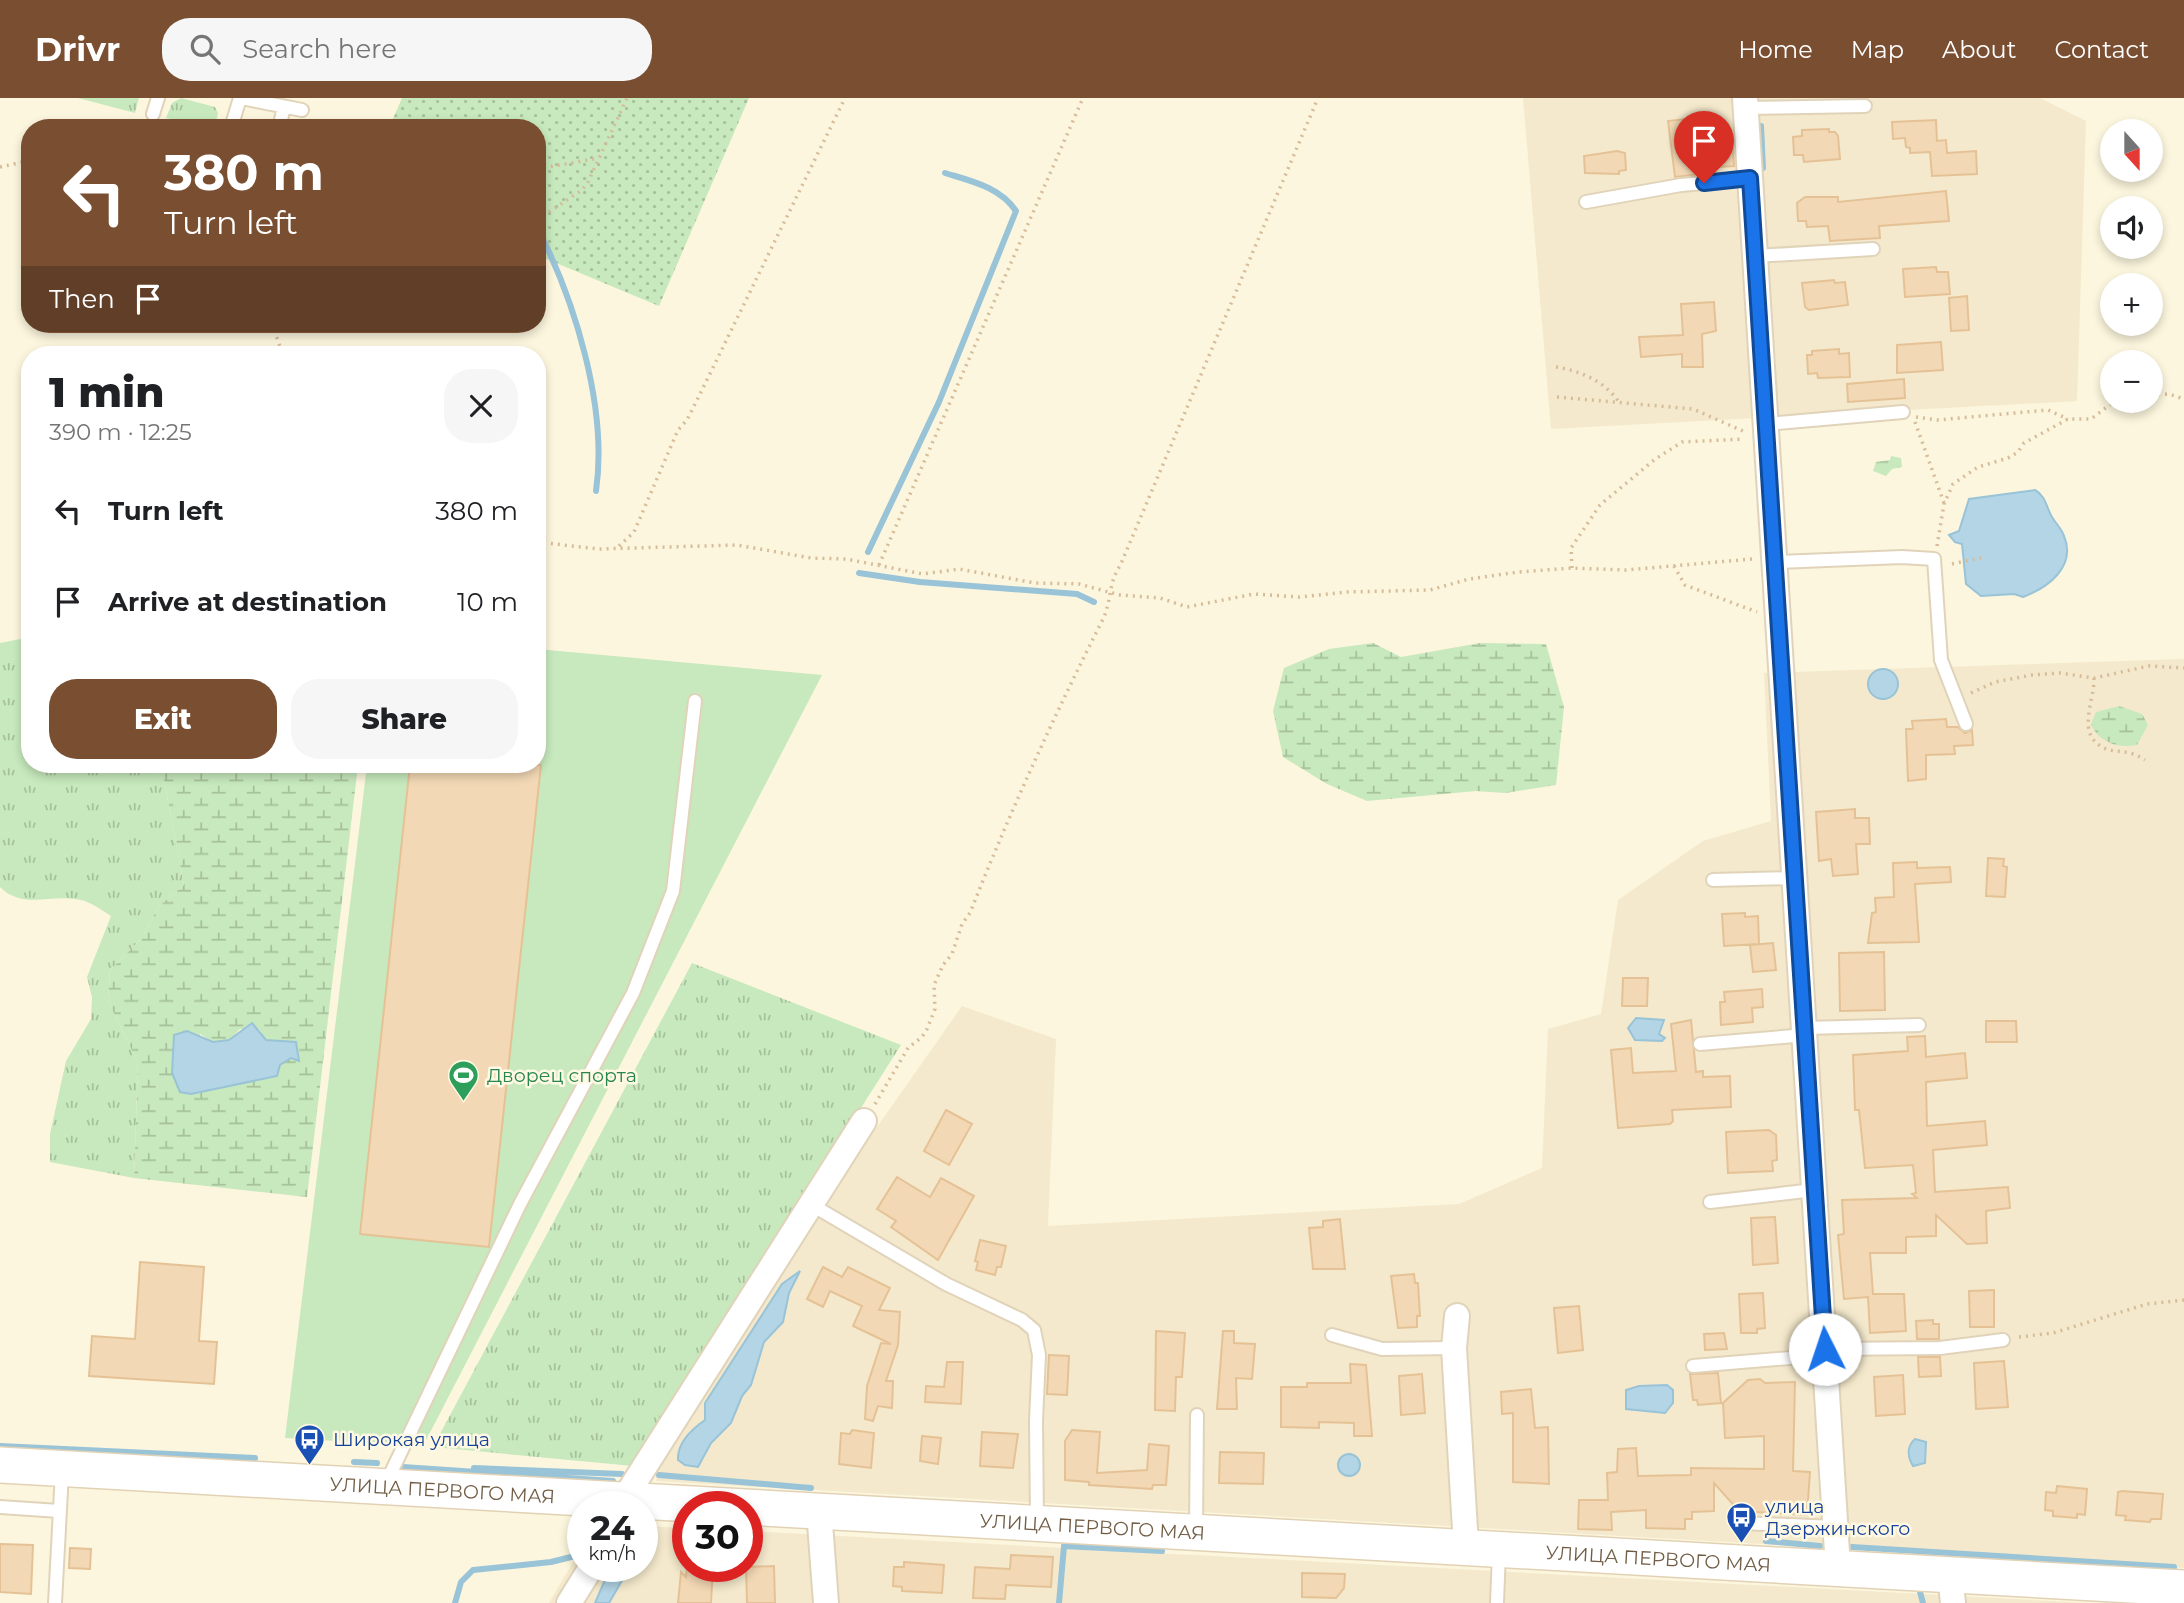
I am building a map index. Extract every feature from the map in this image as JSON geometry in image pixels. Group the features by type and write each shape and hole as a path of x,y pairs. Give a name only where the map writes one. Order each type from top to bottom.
{"street":[{"path":"1745,103 1755,256 1756,433 1775,562 1838,1568"},
{"path":"629,1491 864,1121"},
{"path":"1457,1316 1454,1348 1482,1547"},
{"name":"УЛИЦА ПЕРВОГО МАЯ","path":"0,1465 385,1486 567,1499"},
{"name":"УЛИЦА ПЕРВОГО МАЯ","path":"658,1504 819,1510 1838,1568 1951,1589 2184,1588"},
{"path":"819,1510 826,1603"},
{"path":"569,1603 582,1582"}],"lane":[{"path":"153,114 158,98"},
{"path":"234,119 241,98 302,110"},
{"path":"1745,103 1865,106"},
{"path":"281,119 284,107"},
{"path":"1586,202 1681,185 1750,178"},
{"path":"1755,256 1873,249"},
{"path":"1756,433 1903,412"},
{"path":"1775,562 1902,557 1934,559 1941,660 1944,675 1966,724"},
{"path":"385,1486 520,1203 633,993 673,891 695,701"},
{"path":"1713,880 1795,878"},
{"path":"1700,1044 1805,1032 1919,1025"},
{"path":"1710,1202 1814,1190"},
{"path":"813,1205 946,1284 1021,1320 1034,1330 1039,1355 1035,1421 1037,1523"},
{"path":"1332,1335 1382,1349 1454,1348"},
{"path":"1693,1366 1826,1352 1940,1348 2003,1340"},
{"path":"1196,1532 1197,1415"},
{"path":"55,1603 62,1468"},
{"path":"0,1507 59,1511"},
{"path":"1742,1523 1835,1527"},
{"path":"1482,1547 1497,1603"}],"path":[{"path":"546,214 582,190 627,98"},
{"path":"619,546 634,532 678,430 692,411 845,98"},
{"path":"879,565 1083,98"},
{"path":"864,1121 908,1048 928,1029 935,1009 934,985 952,954 962,924 970,913 1078,664 1104,618 1112,578 1125,555 1318,98"},
{"path":"546,167 599,158"},
{"path":"0,167 21,162"},
{"path":"1556,367 1575,370 1610,388 1619,402"},
{"path":"2163,394 2184,398"},
{"path":"1557,397 1693,409 1756,433"},
{"path":"1944,504 1913,416 1937,420 2048,410 2068,419 2091,419 2100,412"},
{"path":"1934,559 1944,504 1953,484 1978,467 2008,458 2018,452 2024,443 2068,419"},
{"path":"1572,568 1571,548 1600,505 1654,460 1682,442 1756,433"},
{"path":"546,543 599,550 619,546 683,549 737,545 879,565 923,574 971,570 1035,583 1079,584 1195,607 1254,594 1299,597 1347,592 1430,590 1469,579 1572,568 1626,570 1766,558 1775,562"},
{"path":"1960,563 1984,557"},
{"path":"1674,566 1685,585 1707,595 1756,612 1778,610"},
{"path":"1957,699 1995,682 2032,675 2060,673 2094,678 2149,666 2184,668"},
{"path":"2094,678 2087,723 2097,743 2106,749 2133,753 2145,760"},
{"path":"2003,1340 2053,1333 2147,1304 2184,1300"}],"shaded area":[{"path":"1523,98 2040,98 2086,121 2077,401 1551,429"},
{"path":"2184,659 2184,1568 656,1481 659,1461 776,1271 962,1006 1056,1039 1048,1226 1459,1204 1542,1168 1548,1029 1601,1014 1618,900 1703,841 1771,821 1764,673"},
{"path":"658,1527 672,1527 672,1582 763,1582 763,1532 2089,1603 549,1603 567,1572 567,1582 658,1582"}],"green space":[{"path":"78,98 139,98 135,113"},
{"path":"181,98 215,107 217,119 166,118 172,103"},
{"path":"402,98 749,98 659,306 546,259 546,119 393,119"},
{"path":"1891,456 1901,458 1902,467 1892,469 1886,476 1873,471 1876,462 1890,460"},
{"path":"21,639 21,773 155,773 164,780 184,885 158,907 142,938 110,970 108,1001 138,1063 134,1178 50,1162 50,1134 66,1061 91,1019 92,997 87,977 111,916 80,900 17,898 0,887 0,643"},
{"path":"1373,643 1401,657 1480,643 1546,644 1564,707 1556,785 1505,793 1476,791 1367,801 1327,784 1283,757 1273,711 1284,668 1329,649"},
{"name":"Дворец спорта","path":"546,650 822,675 423,1446 285,1438 366,773 546,773"},
{"path":"2119,706 2142,714 2148,725 2137,745 2110,743 2094,730 2091,724 2096,712"},
{"path":"155,773 357,773 307,1197 134,1178 138,1063 108,1001 110,970 142,938 158,907 184,885 164,780","holes":["240,1029 259,1029 266,1040 296,1042 298,1061 291,1058 280,1065 277,1076 191,1094 200,1034 213,1042 229,1040"]},
{"path":"692,963 901,1045 633,1466 433,1447"}],"water":[{"path":"2035,490 2044,499 2063,533 2067,547 2063,567 2050,582 2023,597 2014,594 1981,596 1966,584 1962,544 1955,542 1949,535 1959,531 1969,499"},
{"path":"1883,669 1894,673 1898,684 1894,695 1883,699 1872,695 1868,684 1872,673"},
{"path":"1636,1018 1664,1020 1659,1034 1665,1038 1662,1041 1635,1040 1628,1028"},
{"path":"252,1023 266,1040 296,1042 299,1061 291,1058 280,1065 277,1076 191,1094 180,1092 172,1073 174,1035 187,1031 213,1042 229,1040"},
{"path":"800,1271 789,1293 783,1322 764,1342 751,1385 742,1396 731,1423 711,1443 698,1467 685,1465 678,1460 678,1454 690,1432 705,1420 705,1403 782,1284"},
{"path":"1667,1385 1673,1390 1673,1403 1665,1413 1626,1409 1626,1390 1639,1386"},
{"path":"1915,1439 1926,1442 1925,1463 1913,1466 1909,1451"},
{"path":"1349,1454 1357,1457 1360,1465 1357,1473 1349,1476 1341,1473 1338,1465 1341,1457"},
{"path":"604,1582 621,1582 609,1603 595,1603"}],"building":[{"path":"1701,117 1704,151 1733,149 1734,166 1700,168 1701,174 1675,177 1668,121"},
{"path":"1936,120 1937,141 1946,140 1947,153 1976,151 1977,174 1932,176 1930,152 1910,153 1905,138 1893,139 1892,122"},
{"path":"1829,129 1829,132 1835,132 1838,136 1840,159 1804,162 1803,155 1794,155 1793,137 1802,136 1802,130"},
{"path":"1617,151 1625,153 1626,170 1619,171 1619,174 1585,173 1584,156"},
{"path":"1946,191 1949,221 1879,226 1880,238 1830,241 1828,226 1807,227 1806,221 1798,221 1797,203 1805,197 1838,197 1838,202"},
{"path":"1936,267 1937,272 1948,272 1950,294 1905,297 1903,269"},
{"path":"1834,280 1835,283 1845,282 1848,305 1809,310 1805,307 1802,283"},
{"path":"1967,296 1969,330 1951,331 1949,298"},
{"path":"1714,302 1716,331 1702,334 1703,367 1682,367 1682,354 1641,357 1639,337 1683,335 1681,304"},
{"path":"1941,342 1943,370 1897,373 1897,345"},
{"path":"1839,349 1839,354 1849,353 1850,377 1818,378 1817,373 1808,374 1807,355 1812,355 1812,351"},
{"path":"1904,379 1905,398 1848,402 1847,384"},
{"path":"1946,719 1947,727 1958,727 1965,733 1972,730 1973,745 1954,746 1955,754 1926,755 1926,779 1908,781 1906,729 1913,729 1912,721"},
{"path":"409,773 540,773 489,1247 360,1234"},
{"path":"1855,809 1855,818 1869,818 1870,844 1856,844 1858,874 1833,876 1831,859 1819,861 1816,812"},
{"path":"1988,858 2004,859 2003,866 2007,867 2005,897 1986,896"},
{"path":"1917,862 1917,868 1950,867 1951,882 1915,884 1919,942 1868,943 1872,913 1876,912 1875,898 1894,897 1893,863"},
{"path":"1745,913 1745,917 1758,916 1759,944 1724,946 1722,914"},
{"path":"1773,943 1776,970 1753,972 1750,945"},
{"path":"1884,952 1885,1010 1840,1011 1839,953"},
{"path":"1623,978 1648,978 1647,1006 1622,1006"},
{"path":"1762,989 1763,1007 1752,1008 1753,1022 1721,1025 1720,1002 1725,1002 1724,992"},
{"path":"1691,1020 1696,1072 1703,1071 1703,1077 1730,1076 1731,1107 1672,1110 1673,1121 1670,1124 1618,1128 1611,1050 1631,1048 1633,1073 1676,1071 1671,1024"},
{"path":"1986,1021 2016,1021 2017,1042 1986,1042"},
{"path":"1925,1036 1926,1057 1965,1053 1967,1078 1926,1082 1927,1126 1985,1121 1987,1145 1933,1150 1935,1192 2008,1187 2010,1208 1986,1211 1987,1243 1967,1244 1936,1215 1936,1236 1906,1237 1906,1253 1870,1253 1873,1294 1904,1294 1906,1331 1870,1333 1868,1297 1844,1299 1838,1235 1844,1234 1842,1200 1917,1198 1912,1194 1916,1193 1913,1165 1865,1168 1859,1110 1855,1110 1853,1055 1908,1051 1907,1037"},
{"path":"946,1110 972,1124 949,1165 924,1151"},
{"path":"1769,1130 1776,1135 1777,1160 1772,1161 1773,1171 1728,1173 1726,1132"},
{"path":"897,1177 930,1197 941,1178 974,1196 938,1260 891,1227 896,1221 877,1209"},
{"path":"1775,1217 1778,1263 1753,1265 1751,1218"},
{"path":"1340,1219 1345,1269 1313,1269 1309,1228 1323,1227 1323,1221"},
{"path":"980,1240 1006,1246 1001,1267 997,1267 995,1275 976,1270 978,1262 975,1261"},
{"path":"140,1262 204,1267 199,1341 217,1342 214,1384 89,1376 92,1336 135,1339"},
{"path":"823,1267 842,1277 848,1267 890,1288 879,1310 900,1312 898,1345 886,1381 893,1381 892,1408 878,1406 873,1421 865,1419 867,1386 881,1343 891,1344 853,1326 862,1306 830,1291 823,1307 807,1299"},
{"path":"1414,1274 1415,1283 1418,1283 1420,1316 1417,1316 1417,1327 1398,1328 1391,1276"},
{"path":"1994,1290 1994,1327 1970,1327 1969,1291"},
{"path":"1763,1293 1765,1328 1757,1329 1757,1333 1741,1333 1739,1294"},
{"path":"1579,1306 1583,1350 1558,1353 1554,1308"},
{"path":"1933,1320 1933,1324 1939,1324 1939,1339 1917,1339 1916,1321"},
{"path":"1156,1331 1185,1333 1182,1377 1176,1377 1175,1411 1155,1410"},
{"path":"1223,1331 1234,1331 1234,1343 1255,1344 1252,1379 1236,1378 1237,1409 1217,1409"},
{"path":"1724,1333 1727,1349 1705,1350 1704,1334"},
{"path":"1049,1355 1069,1356 1067,1395 1047,1394"},
{"path":"1918,1357 1940,1357 1941,1376 1919,1377"},
{"path":"2004,1361 2008,1407 1976,1409 1974,1363"},
{"path":"947,1362 963,1362 961,1404 925,1402 926,1386 944,1387"},
{"path":"1350,1364 1366,1365 1372,1436 1354,1436 1354,1423 1319,1422 1319,1428 1281,1427 1281,1387 1307,1387 1307,1383 1351,1383"},
{"path":"1718,1373 1721,1403 1698,1405 1697,1400 1693,1400 1690,1374"},
{"path":"1422,1374 1425,1413 1401,1415 1399,1376"},
{"path":"1903,1375 1905,1414 1876,1416 1874,1377"},
{"path":"1760,1379 1765,1383 1795,1382 1793,1471 1810,1472 1807,1515 1739,1511 1714,1483 1714,1511 1692,1512 1692,1519 1685,1519 1685,1529 1646,1528 1646,1510 1611,1512 1612,1530 1578,1529 1579,1500 1608,1500 1607,1473 1617,1472 1618,1449 1636,1448 1638,1476 1691,1475 1691,1468 1764,1469 1764,1436 1725,1438 1723,1403 1748,1380"},
{"path":"1531,1389 1535,1428 1548,1427 1549,1484 1513,1482 1513,1413 1502,1414 1501,1392"},
{"path":"852,1430 874,1433 871,1468 839,1464 841,1433 850,1434"},
{"path":"1072,1430 1100,1432 1097,1473 1147,1470 1149,1444 1169,1446 1166,1485 1153,1485 1152,1489 1089,1485 1089,1482 1065,1480 1065,1441"},
{"path":"982,1432 1018,1434 1013,1468 980,1466"},
{"path":"922,1436 941,1438 938,1464 920,1461"},
{"path":"1220,1452 1264,1453 1263,1484 1219,1483"},
{"path":"2057,1486 2087,1489 2085,1515 2077,1514 2077,1518 2053,1516 2053,1511 2045,1510 2046,1492 2056,1493"},
{"path":"2118,1492 2163,1494 2161,1519 2151,1519 2150,1522 2125,1520 2126,1516 2116,1515"},
{"path":"0,1544 33,1545 31,1594 0,1592"},
{"path":"70,1548 91,1549 90,1569 69,1568"},
{"path":"1011,1555 1053,1557 1051,1587 1006,1585 1005,1599 973,1598 975,1567 1010,1569"},
{"path":"904,1562 944,1565 942,1593 902,1591 902,1587 893,1586 894,1567 904,1567"},
{"path":"763,1566 774,1566 775,1603 747,1603 746,1582 763,1582"},
{"path":"1302,1573 1345,1574 1344,1588 1336,1598 1302,1597"},
{"path":"680,1582 712,1582 711,1603 678,1603"}],"waterway":[{"path":"1761,126 1763,168"},
{"path":"868,552 939,402 1016,211 1002,196 993,191 975,182 945,173"},
{"path":"546,246 576,321 593,391 597,425 596,491"},
{"path":"859,573 920,582 1077,594 1094,602"},
{"path":"0,1446 255,1458"},
{"path":"354,1462 377,1463"},
{"path":"403,1467 613,1481"},
{"path":"474,1468 622,1474"},
{"path":"659,1475 811,1488"},
{"path":"1766,1541 1820,1546"},
{"path":"1059,1603 1064,1546 1162,1551"},
{"path":"1852,1547 2174,1567"},
{"path":"455,1603 461,1582 473,1570 567,1558"},
{"path":"1919,1588 1923,1603"}],"place":[{"name":"Дворец спорта","path":"464,1102"},
{"name":"Широкая улица","path":"310,1466"},
{"name":"улица Дзержинского","path":"1742,1544"}],"route":[{"path":"1704,183 1750,178 1825,1349"}]}
